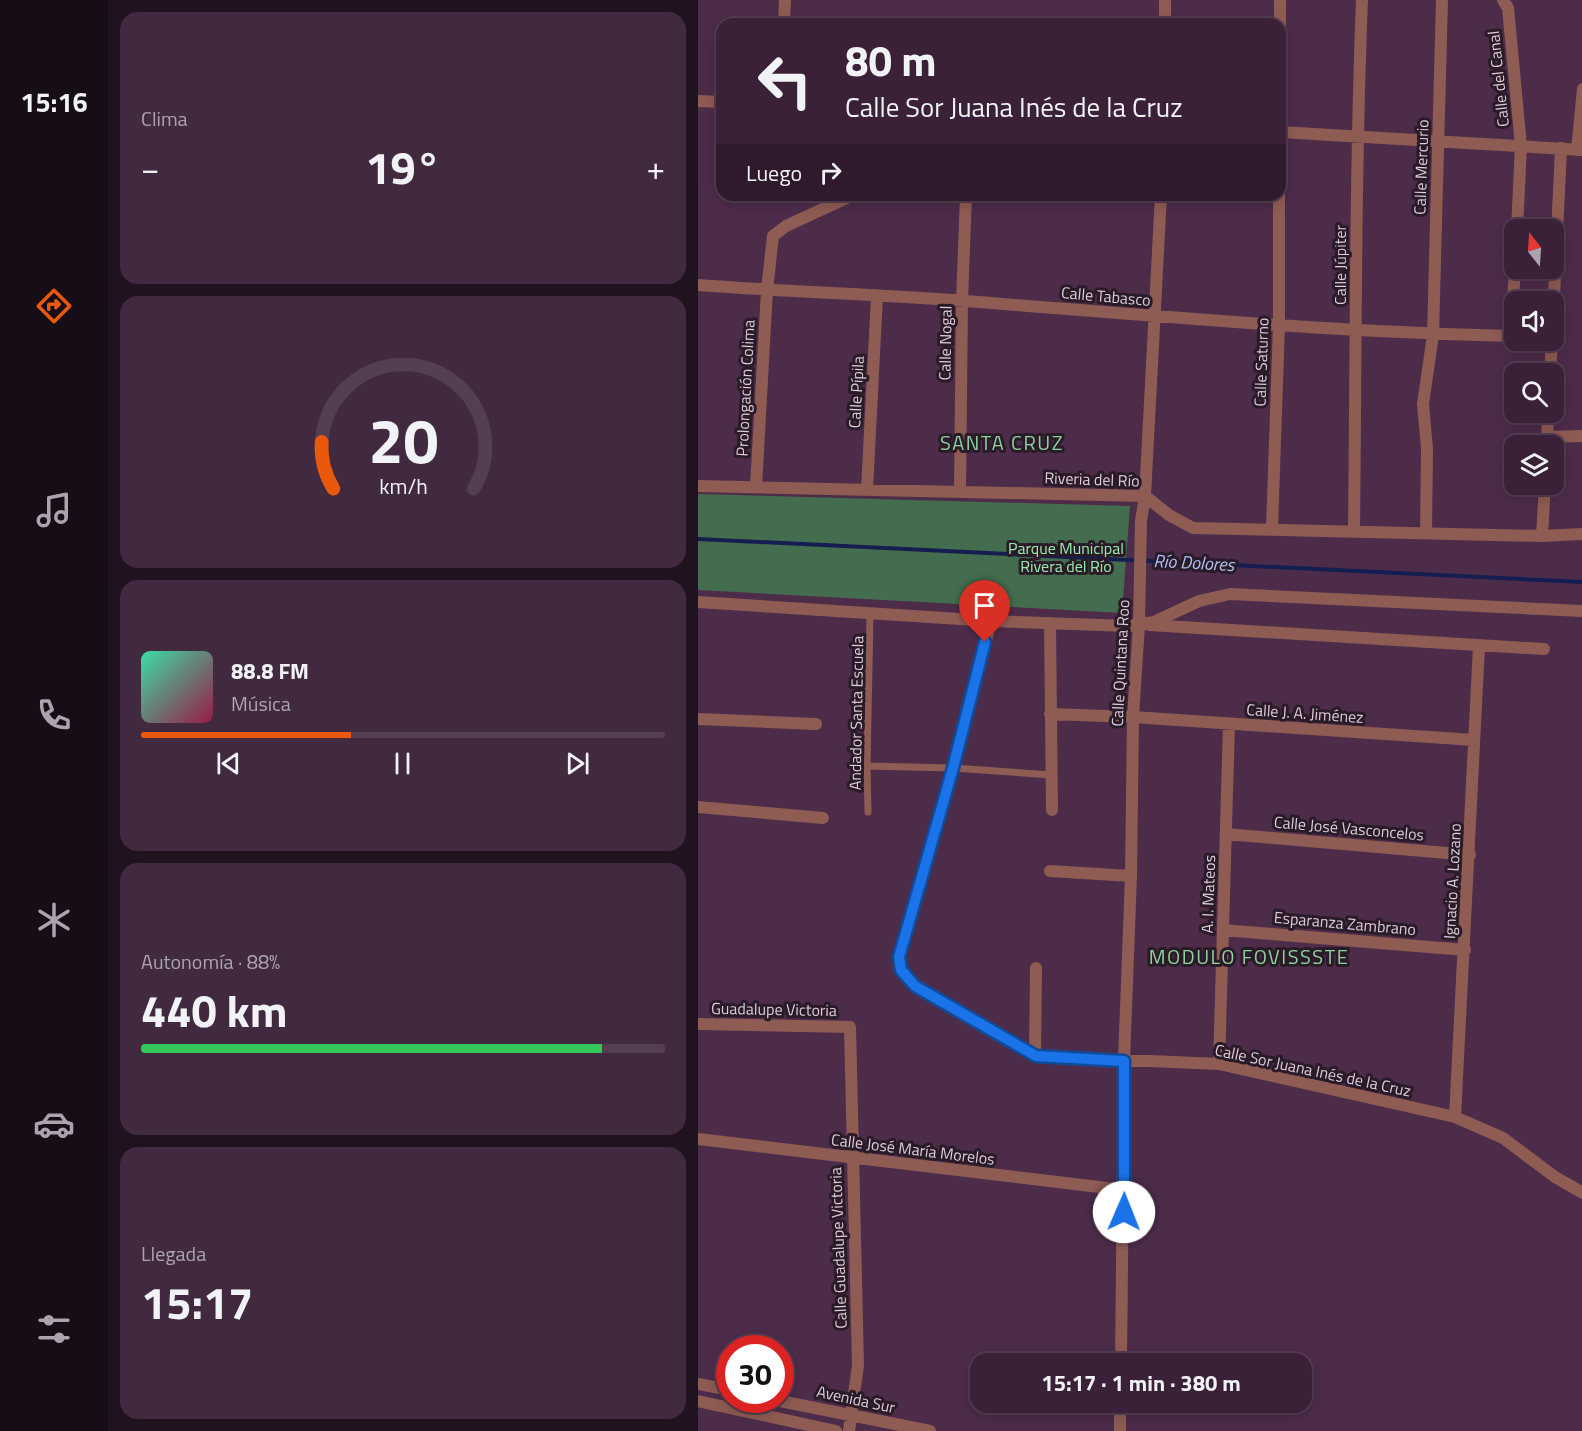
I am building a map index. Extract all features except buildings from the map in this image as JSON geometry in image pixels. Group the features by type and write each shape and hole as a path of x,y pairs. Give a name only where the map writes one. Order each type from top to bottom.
{"street":[{"path":"784,18 785,0"},
{"path":"1165,0 1165,18"},
{"path":"1280,0 1280,18"},
{"name":"Calle Júpiter","path":"1354,530 1357,329 1356,138 1362,0"},
{"name":"Calle Mercurio","path":"1426,533 1427,449 1423,404 1433,334 1442,0"},
{"name":"Calle del Canal","path":"1505,4 1521,146 1518,219"},
{"path":"1286,132 1356,138 1561,147 1580,150 1583,89"},
{"path":"698,101 716,102"},
{"path":"1554,291 1561,147"},
{"name":"Prolongación Colima","path":"756,487 767,290 773,236 786,226 840,201"},
{"name":"Calle Nogal","path":"960,492 966,201"},
{"name":"Calle Quintana Roo","path":"1121,1353 1124,1061 1131,876 1133,717 1139,625 1141,521 1145,496 1160,201"},
{"name":"Calle Saturno","path":"1272,529 1279,325 1279,201"},
{"name":"Calle Tabasco","path":"698,285 962,301 1279,325 1511,336 1514,279"},
{"name":"Calle Pípila","path":"867,490 877,296"},
{"path":"1564,439 1583,436"},
{"name":"Riveria del Río","path":"698,486 1145,496 1169,515 1193,528 1542,536 1583,534"},
{"path":"1542,536 1544,495"},
{"path":"1139,625 1154,622 1199,601 1230,594 1583,611"},
{"path":"698,602 870,615 1139,625 1544,649"},
{"path":"953,768 990,621"},
{"path":"1050,623 1052,810"},
{"name":"Ignacio A. Lozano","path":"1455,1117 1480,646"},
{"name":"Calle J. A. Jiménez","path":"1050,714 1133,717 1474,740"},
{"path":"698,719 816,724"},
{"name":"A. I. Mateos","path":"1219,1064 1229,725"},
{"name":"Calle Sor Juana Inés de la Cruz","path":"953,768 899,957 901,970 915,986 1036,1056 1219,1064 1455,1117 1503,1138 1555,1177 1583,1193"},
{"path":"698,807 823,818"},
{"name":"Calle José Vasconcelos","path":"1226,834 1470,855"},
{"path":"1050,871 1131,876"},
{"name":"Esparanza Zambrano","path":"1223,930 1465,950"},
{"path":"1036,968 1036,1056"},
{"name":"Guadalupe Victoria","path":"698,1024 850,1026"},
{"name":"Calle Guadalupe Victoria","path":"849,1431 858,1365 850,1026"},
{"name":"Calle José María Morelos","path":"698,1139 1124,1190"},
{"path":"698,1384 716,1387"},
{"path":"698,1401 792,1426 836,1431"},
{"name":"Avenida Sur","path":"794,1404 930,1431"},
{"path":"1120,1413 1120,1431"}],"lane":[{"name":"Andador Santa Escuela","path":"868,812 870,615"},
{"path":"867,766 953,768 1052,775"}],"green space":[{"name":"Parque Municipal Rivera del Río","path":"698,494 1130,506 1122,613 698,590"}],"waterway":[{"name":"Río Dolores","path":"698,539 1583,582"}],"district":[{"name":"SANTA CRUZ","path":"1002,443"},
{"name":"MODULO FOVISSSTE","path":"1249,957"}],"route":[{"path":"985,642 953,768 899,957 901,970 915,986 1036,1056 1124,1061 1124,1212"}]}
